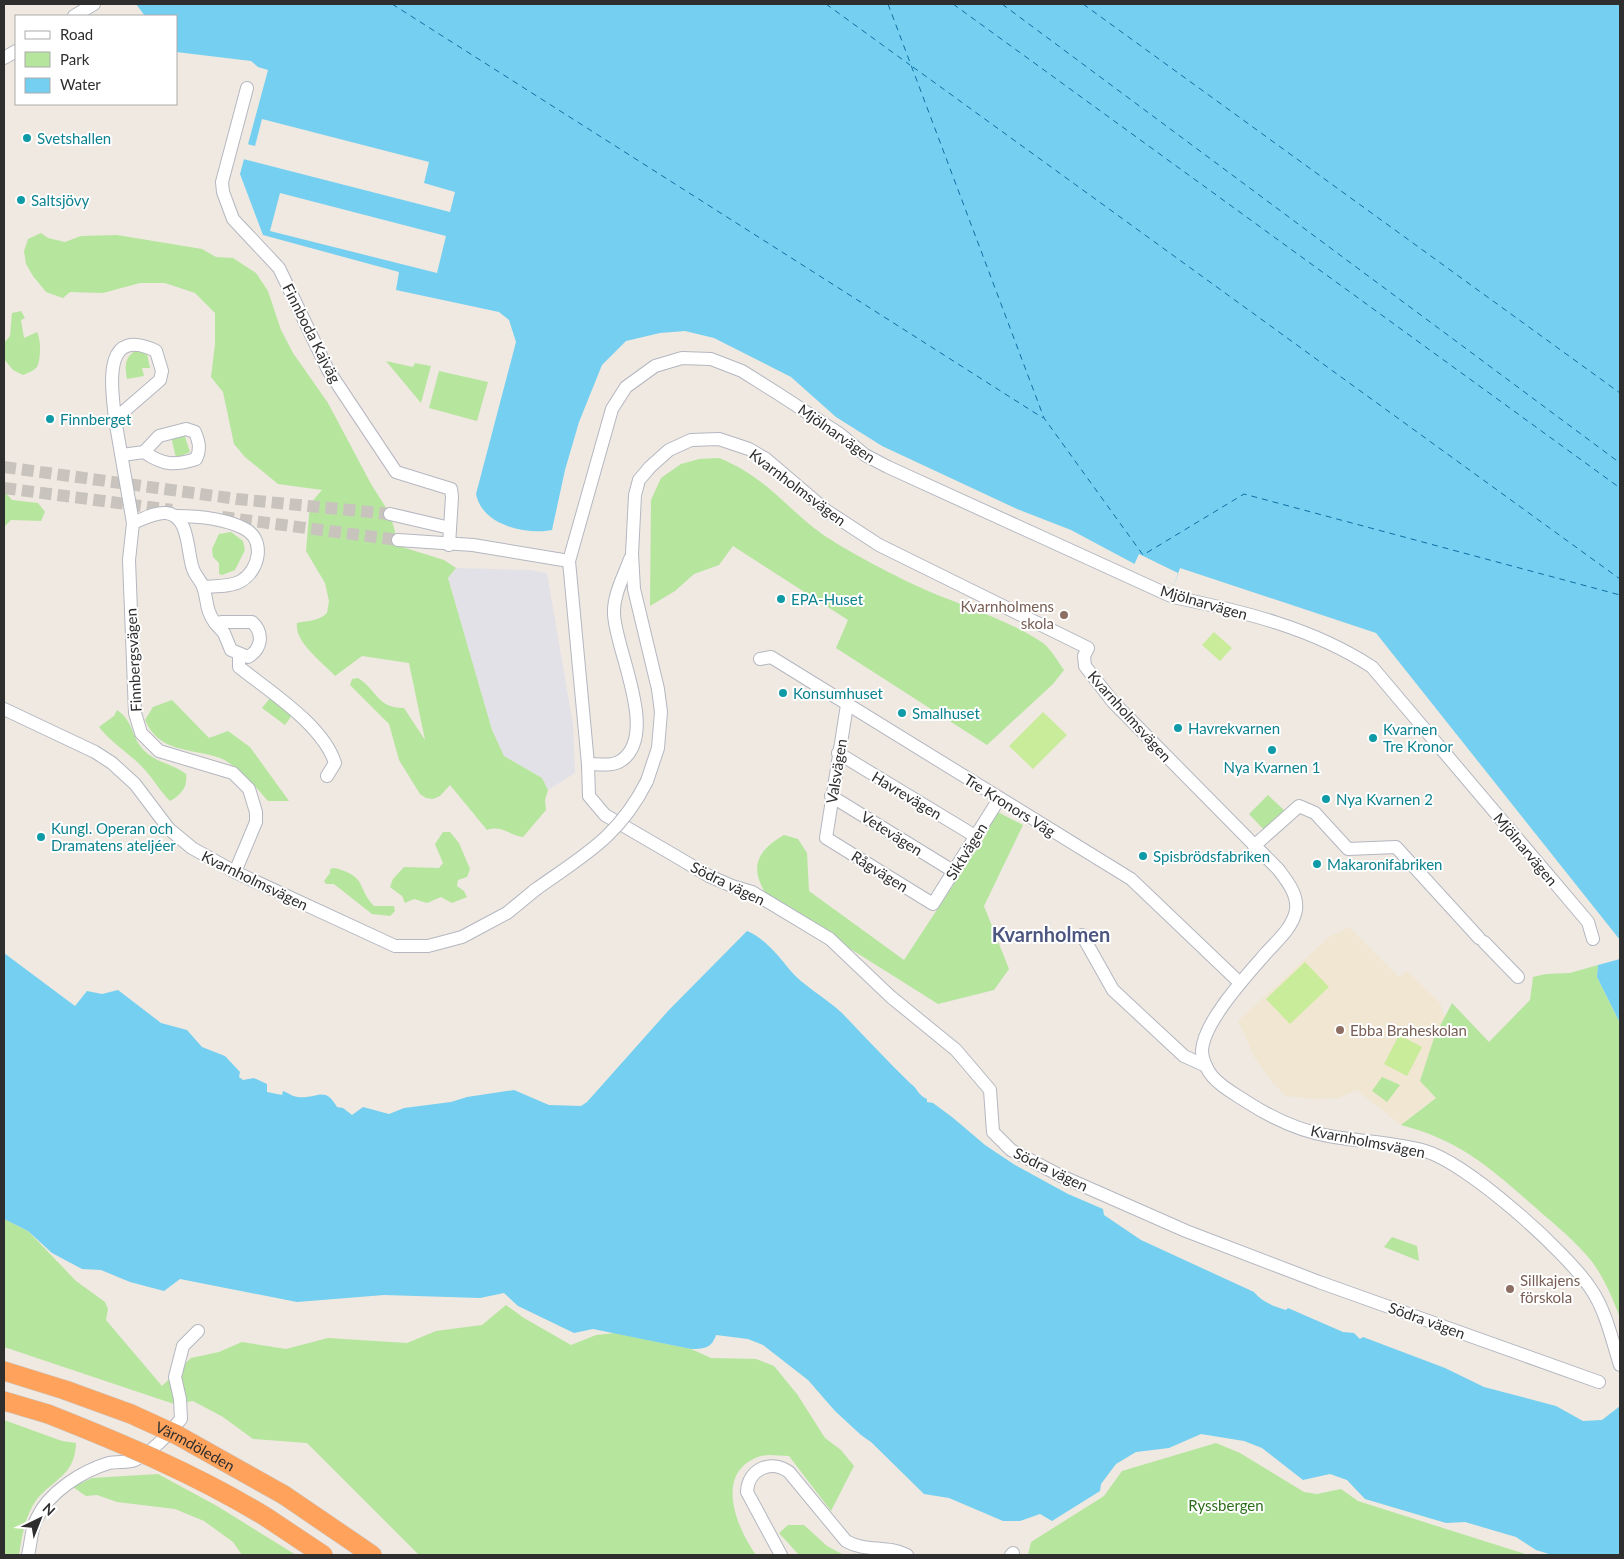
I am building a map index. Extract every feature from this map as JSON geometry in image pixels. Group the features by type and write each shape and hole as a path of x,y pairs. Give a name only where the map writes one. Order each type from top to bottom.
{"highway":[{"name":"Värmdöleden","path":"4,1371 65,1390 131,1414 177,1434 284,1495 372,1555"},
{"name":"Värmdöleden","path":"4,1401 48,1414 131,1446 178,1468 266,1517 323,1555"}],"street":[{"path":"76,15 94,4"},
{"path":"4,58 15,52"},
{"name":"Finnboda Kajväg","path":"247,88 222,182 223,192 234,219 279,268 328,370 396,472 451,488 449,545"},
{"name":"Finnbergsvägen","path":"115,419 160,380 162,371 156,351 149,348 131,346 120,350 114,359 111,371 115,419 133,523 129,560 137,722 141,733 159,751 233,773 249,789 256,812 256,822 235,872"},
{"name":"Mjölnarvägen","path":"588,764 569,561 612,409 618,396 643,373 667,361 696,357 725,363 777,393 840,434 865,455 888,468 1173,597 1222,608 1286,626 1346,650 1372,667 1588,922 1593,939"},
{"name":"Kvarnholmsvägen","path":"4,709 95,752 112,763 135,784 169,829 192,848 235,872 395,946 428,946 462,937 507,913 535,890 599,844 627,815 647,781 658,748 661,712 651,658 637,608 632,554 635,494 639,480 660,457 678,445 704,438 733,442 748,448 772,464 827,511 879,545 1088,648 1084,656 1085,666 1114,702 1288,881 1294,894 1296,909 1286,930 1240,983 1211,1026 1203,1043 1202,1054 1206,1066 1213,1077 1225,1088 1262,1112 1294,1127 1328,1136 1399,1145 1426,1151 1455,1163 1538,1232 1592,1290 1606,1319 1620,1365"},
{"path":"122,455 144,452"},
{"path":"133,523 158,513 168,513 175,516 204,517 244,528 255,536 259,546 254,568 242,581 233,584 203,587"},
{"path":"390,514 450,528"},
{"path":"175,516 182,527 193,568 203,587 207,612 224,634 228,647 239,655 248,657 256,653 260,646 256,625 246,621 215,622"},
{"path":"398,540 449,545 473,545 569,561"},
{"path":"588,764 612,764 622,760 630,751 635,738 636,721 633,691 614,613 618,591 632,554"},
{"path":"239,655 239,667 286,704 319,735 332,751 335,763 327,776"},
{"name":"Tre Kronors Väg","path":"760,659 771,657 1131,879 1240,983"},
{"name":"Valsvägen","path":"826,838 831,796 847,705"},
{"name":"Havrevägen","path":"838,754 975,836"},
{"name":"Södra vägen","path":"588,764 589,796 606,814 709,876 752,892 830,940 891,997 956,1050 990,1090 993,1132 1011,1150 1061,1176 1186,1231 1319,1282 1599,1382"},
{"name":"Vetevägen","path":"831,796 953,871"},
{"name":"Siktvägen","path":"933,904 999,799"},
{"path":"1254,846 1300,806 1315,813 1348,849 1396,847 1481,940 1518,977"},
{"name":"Rågvägen","path":"826,838 933,904"},
{"path":"1082,935 1113,990 1184,1056 1206,1066"},
{"path":"28,1555 36,1518 46,1503 59,1490 85,1474 109,1463 134,1460 158,1445 181,1419 178,1383 175,1377 183,1346 198,1331"},
{"path":"781,1555 747,1492 748,1484 754,1473 769,1466 777,1466 788,1472 846,1541 854,1546 892,1549 907,1555"}],"shaded area":[{"path":"456,568 530,570 547,573 573,725 575,773 548,790 542,778 504,756 492,730 448,578"},
{"name":"Ebba Braheskolan","path":"1349,927 1399,977 1407,971 1440,1003 1445,1019 1434,1038 1436,1097 1401,1125 1357,1090 1338,1098 1313,1099 1286,1096 1273,1083 1255,1058 1238,1021 1329,937"}],"green space":[{"path":"41,233 48,238 65,242 81,236 117,235 202,249 216,257 233,258 256,273 268,291 281,330 293,353 328,403 371,484 390,514 399,546 444,560 456,568 448,578 492,730 504,756 542,778 548,790 545,800 546,810 523,837 501,829 487,830 450,785 440,796 433,799 426,798 420,794 399,760 389,724 350,685 352,679 358,678 383,702 395,707 404,708 425,740 409,663 362,656 335,676 304,644 297,630 297,623 323,616 327,613 329,601 325,583 306,551 310,504 322,490 278,484 245,457 234,444 223,392 211,377 215,344 215,313 195,293 165,283 140,283 103,293 70,292 63,298 46,292 26,264 24,251 28,239"},
{"path":"21,311 25,318 21,320 24,338 37,332 40,349 37,367 23,375 13,370 4,359 4,343 10,336 12,313"},
{"path":"136,350 147,354 150,368 142,368 144,376 127,379 127,359"},
{"path":"386,361 413,367 415,363 431,366 421,403"},
{"path":"439,371 488,382 477,421 429,408"},
{"path":"184,434 190,452 176,458 171,436"},
{"path":"719,458 750,474 822,534 857,555 919,587 1013,626 1043,643 1052,652 1064,670 1053,684 987,745 836,648 848,620 733,546 719,565 694,574 675,591 650,606 651,500 661,478 681,464 699,459"},
{"path":"4,491 12,500 38,503 45,512 41,521 11,520 4,527"},
{"path":"231,532 243,541 245,550 235,570 222,575 219,574 219,563 213,557 212,549 219,534"},
{"path":"1214,632 1232,648 1220,661 1202,645"},
{"path":"270,698 292,715 285,725 262,708"},
{"path":"172,700 209,738 228,731 250,747 289,801 268,801 233,765 220,758 177,748 159,738 151,731 145,720 153,707"},
{"path":"117,710 127,720 142,749 157,760 186,774 185,787 174,799 170,801 140,764 110,739 99,727 114,716"},
{"path":"1043,712 1067,735 1033,769 1009,746"},
{"path":"1268,795 1285,811 1265,831 1249,814"},
{"path":"996,811 1023,825 984,906 1009,969 994,990 938,1004 768,897 758,878 758,862 761,855 774,841 784,835 798,839 807,853 809,891 904,960 986,835"},
{"path":"443,832 450,832 459,843 470,869 467,877 458,880 457,886 464,891 467,897 452,903 441,897 427,903 414,899 405,903 402,896 390,887 393,879 404,867 439,868 443,863 435,844"},
{"path":"335,868 345,871 357,879 374,906 394,906 395,911 390,916 372,914 334,884 326,884 324,881 330,873 330,869"},
{"path":"1305,962 1329,987 1290,1024 1266,999"},
{"path":"1598,965 1597,977 1620,1023 1620,1318 1608,1290 1593,1263 1580,1248 1504,1180 1458,1148 1441,1139 1401,1125 1436,1098 1420,1081 1434,1038 1452,1003 1489,1042 1530,1000 1533,977 1546,974 1570,973"},
{"path":"1399,1035 1422,1047 1407,1076 1384,1064"},
{"path":"1382,1077 1400,1085 1387,1102 1372,1091"},
{"path":"4,1219 28,1231 76,1281 105,1302 108,1309 106,1320 162,1386 191,1358 219,1352 242,1342 286,1349 328,1338 407,1343 436,1331 482,1325 506,1305 524,1318 571,1345 596,1335 615,1333 691,1349 711,1358 756,1359 774,1366 797,1394 825,1438 841,1450 854,1466 831,1511 789,1456 764,1455 746,1463 737,1474 733,1487 733,1501 742,1530 756,1555 419,1555 307,1443 253,1439 223,1417 193,1401 174,1404 4,1347"},
{"path":"1392,1237 1417,1246 1419,1261 1384,1247"},
{"path":"4,1420 62,1441 76,1443 75,1454 68,1469 33,1505 21,1540 19,1555 4,1555"},
{"name":"Ryssbergen","path":"1216,1443 1240,1453 1304,1492 1317,1494 1341,1489 1358,1501 1528,1555 1028,1555 1031,1542 1104,1496 1122,1471"},
{"path":"158,1474 217,1506 296,1555 242,1555 233,1542 204,1521 175,1509 117,1502 97,1495 86,1496 73,1487 92,1478"},
{"path":"788,1525 804,1525 827,1546 844,1555 799,1555 779,1533"}],"water":[{"path":"136,4 1620,4 1620,940 1376,633 1180,568 1174,585 1071,530 1017,509 882,446 836,417 791,377 714,338 685,331 660,333 626,341 602,365 579,422 565,470 552,530 530,531 518,529 506,526 496,520 480,505 476,494 516,342 509,320 499,312 396,290 399,272 263,235 240,174 268,70 258,67 251,61 178,52 178,15 144,15"},
{"path":"747,931 765,942 801,981 842,1013 927,1099 927,1102 933,1103 985,1145 1015,1165 1068,1194 1103,1209 1104,1215 1141,1240 1254,1292 1272,1305 1286,1310 1288,1308 1343,1332 1354,1333 1360,1339 1363,1337 1445,1368 1484,1387 1556,1406 1583,1421 1602,1420 1620,1406 1620,1555 1552,1555 1536,1550 1516,1537 1465,1522 1446,1523 1365,1499 1347,1480 1330,1474 1303,1480 1262,1448 1244,1441 1201,1434 1169,1448 1136,1452 1116,1464 1101,1484 1100,1491 1052,1521 1040,1514 1020,1521 1003,1521 949,1498 924,1494 871,1442 835,1411 808,1380 763,1345 748,1339 716,1335 712,1343 707,1347 691,1349 593,1329 574,1333 518,1306 504,1293 480,1298 384,1295 297,1302 180,1279 164,1291 130,1282 101,1270 82,1269 52,1253 28,1231 4,1219 4,953 75,1006 87,991 102,994 118,990 161,1023 187,1030 202,1047 225,1056 240,1072 239,1077 243,1080 254,1078 267,1084 267,1092 282,1095 283,1091 298,1097 329,1096 337,1107 343,1108 352,1115 363,1107 389,1114 404,1108 451,1102 467,1097 514,1090 549,1105 581,1106 587,1102 668,1011"},
{"path":"1620,959 1620,1023 1597,977 1598,965"}],"pier":[{"path":"262,119 429,162 424,183 455,192 450,212 243,159 247,144 255,146"},
{"path":"280,193 446,236 437,273 270,231"},
{"path":"1139,554 1178,573 1174,585 1134,565"}],"ferry route":[{"path":"392,4 1043,418"},
{"path":"826,4 910,65"},
{"path":"888,4 1044,418 1143,555 1244,494 1620,595"},
{"path":"953,4 1620,488"},
{"path":"1002,4 1620,463"},
{"path":"1083,4 1620,393"},
{"path":"913,67 1620,579"}],"tunnel":[{"path":"4,467 237,499 390,514"},
{"path":"4,488 172,510"},
{"path":"222,517 398,540"}],"place":[{"name":"Svetshallen","path":"27,138"},
{"name":"Saltsjövy","path":"21,200"},
{"name":"Finnberget","path":"50,419"},
{"name":"EPA-Huset","path":"781,599"},
{"name":"Kvarnholmens skola","path":"1064,615"},
{"name":"Konsumhuset","path":"783,693"},
{"name":"Smalhuset","path":"902,713"},
{"name":"Havrekvarnen","path":"1178,728"},
{"name":"Kvarnen Tre Kronor","path":"1373,738"},
{"name":"Nya Kvarnen 1","path":"1272,750"},
{"name":"Nya Kvarnen 2","path":"1326,799"},
{"name":"Kungl. Operan och Dramatens ateljéer","path":"41,837"},
{"name":"Spisbrödsfabriken","path":"1143,856"},
{"name":"Makaronifabriken","path":"1317,864"},
{"name":"Ebba Braheskolan","path":"1340,1030"},
{"name":"Sillkajens förskola","path":"1510,1289"}],"district":[{"name":"Kvarnholmen","path":"1051,934"}]}
